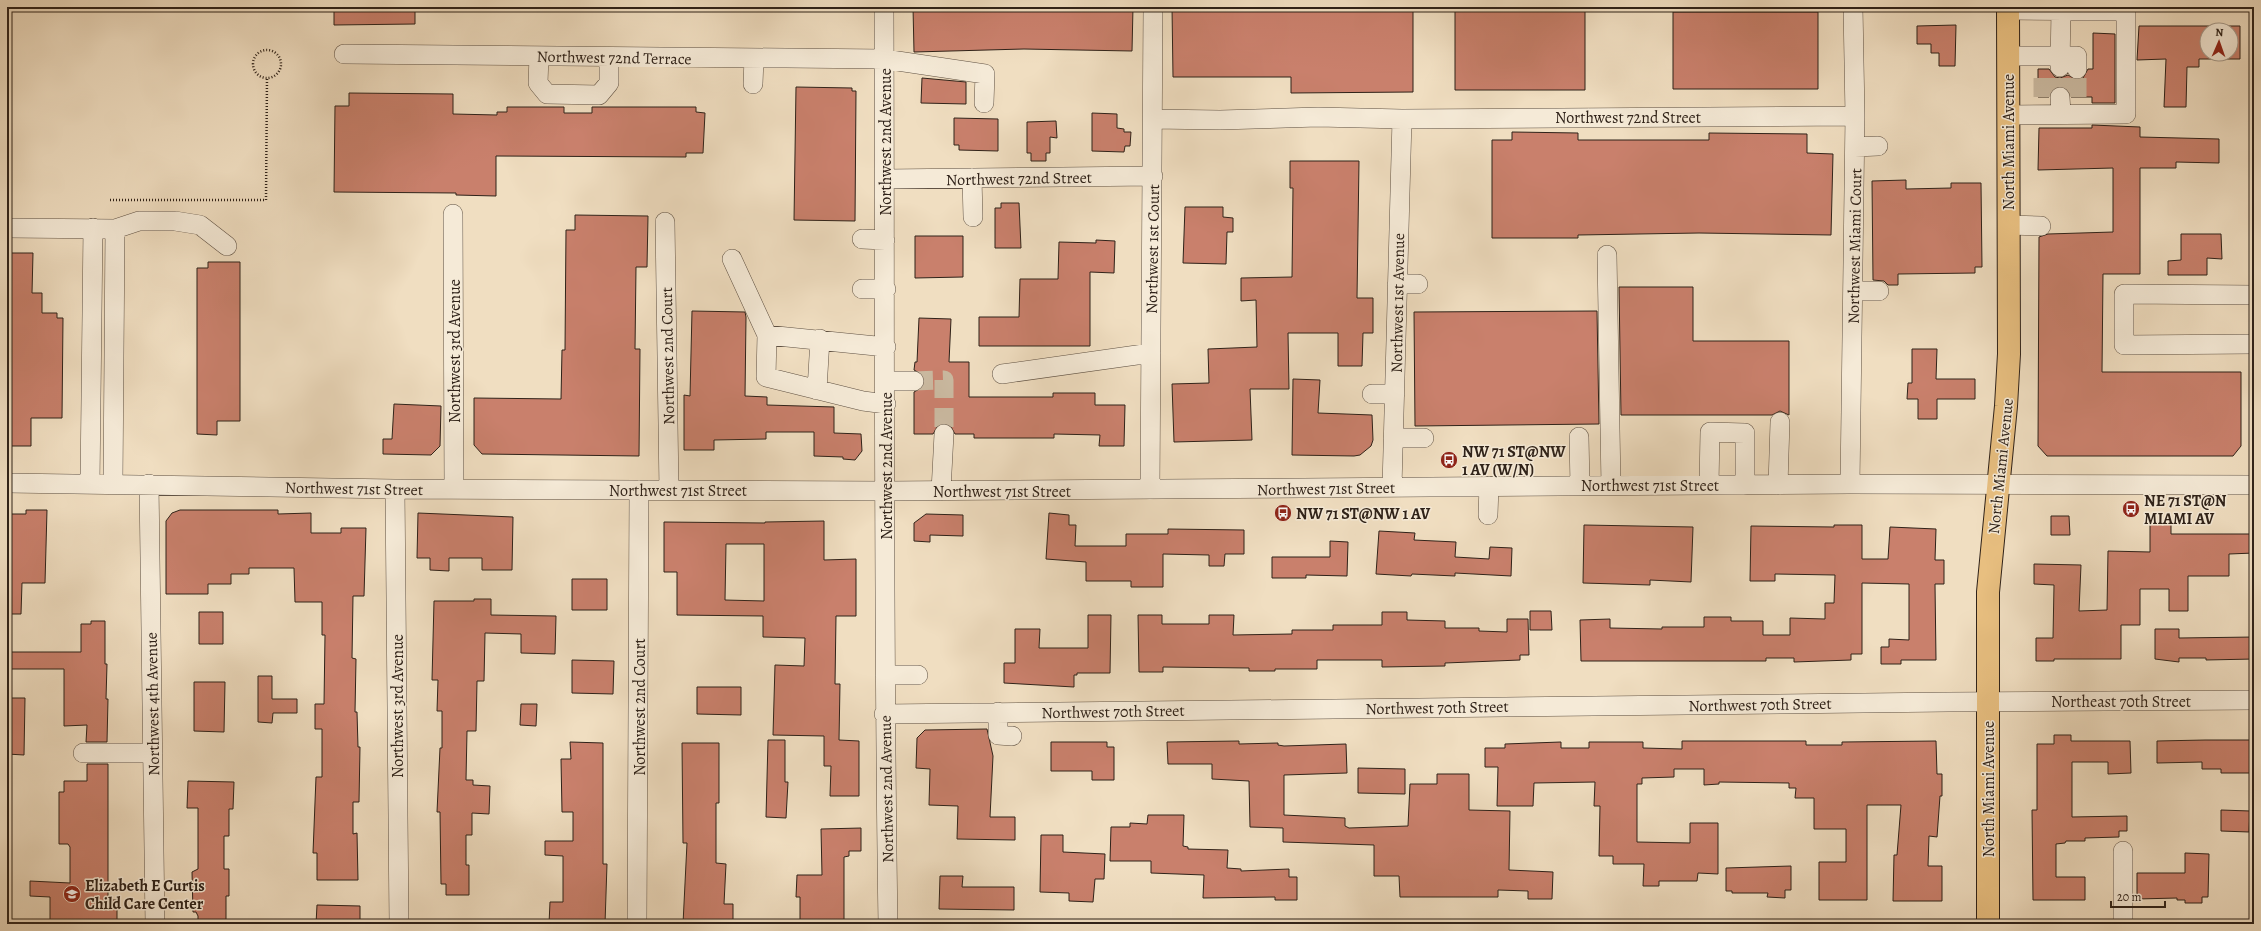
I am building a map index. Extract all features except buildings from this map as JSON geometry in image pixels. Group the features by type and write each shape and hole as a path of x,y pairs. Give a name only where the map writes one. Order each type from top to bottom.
{"main road":[{"name":"North Miami Avenue","path":"1988,924 1988,592 1997,484 2006,406 2008,369 2008,9"}],"street":[{"name":"Northwest 2nd Avenue","path":"884,7 886,289 884,714 888,924"},
{"name":"Northwest 1st Court","path":"1150,490 1153,7"},
{"name":"Northwest Miami Court","path":"1850,484 1855,147 1853,7"},
{"path":"2008,9 2128,9 2126,114 2060,105 2008,115"},
{"path":"2008,56 2057,64 2061,10"},
{"name":"Northwest 72nd Terrace","path":"344,54 884,59 986,74 984,103"},
{"path":"539,56 538,82 547,94 599,95 609,83 609,57"},
{"path":"753,84 754,58"},
{"name":"Northwest 72nd Street","path":"1153,120 1318,117 1402,119 1855,116"},
{"name":"Northwest 1st Avenue","path":"1392,487 1402,119"},
{"path":"1855,147 1878,146"},
{"name":"Northwest 72nd Street","path":"885,179 1153,176"},
{"path":"972,178 973,217"},
{"name":"Northwest 3rd Avenue","path":"453,214 454,489"},
{"path":"7,228 115,228 139,221 175,221 200,225 228,246"},
{"name":"Northwest 2nd Court","path":"665,222 669,490"},
{"path":"2008,225 2041,226"},
{"path":"90,484 93,228"},
{"path":"113,484 115,228"},
{"path":"862,239 885,240"},
{"path":"1607,255 1611,486"},
{"path":"732,259 767,335 766,377 817,390 886,404"},
{"path":"1397,284 1418,284"},
{"path":"862,289 886,289"},
{"path":"1853,291 1880,291"},
{"path":"2254,295 2124,294 2124,345 2254,344"},
{"path":"767,335 820,339 886,347"},
{"path":"817,390 820,339"},
{"path":"1002,374 1151,353"},
{"path":"886,381 914,381"},
{"path":"1372,394 1395,394"},
{"path":"1778,485 1780,422"},
{"path":"1709,485 1710,432 1745,432 1745,485"},
{"path":"941,491 944,434"},
{"path":"1393,438 1424,438"},
{"path":"1579,438 1580,486"},
{"name":"Northwest 71st Street","path":"7,483 396,489 886,491 1850,484 2254,485"},
{"name":"Northwest 4th Avenue","path":"149,484 155,924"},
{"path":"1488,515 1489,486"},
{"name":"Northwest 3rd Avenue","path":"396,489 399,924"},
{"name":"Northwest 2nd Court","path":"637,924 639,490"},
{"path":"885,675 918,676"},
{"name":"Northeast 70th Street","path":"1988,701 2254,700"},
{"name":"Northwest 70th Street","path":"884,714 1988,701"},
{"path":"998,712 998,735 1012,736"},
{"path":"83,753 153,753"},
{"path":"2123,851 2123,924"}],"path":[{"path":"268,50 277,54 281,62 276,74 267,77 256,71 254,63 257,55 268,50"},
{"path":"110,200 266,200 267,77"}],"tunnel":[{"path":"2043,69 2043,97"},
{"path":"2060,69 2060,97"},
{"path":"2077,69 2077,97"},
{"path":"914,381 944,380 944,434"}],"place":[{"name":"NW 71 ST@NW 1 AV (W/N)","path":"1449,460"},
{"name":"NE 71 ST@N MIAMI AV","path":"2131,509"},
{"name":"NW 71 ST@NW 1 AV","path":"1283,513"},
{"name":"Elizabeth E Curtis Child Care Center","path":"72,894"}]}
